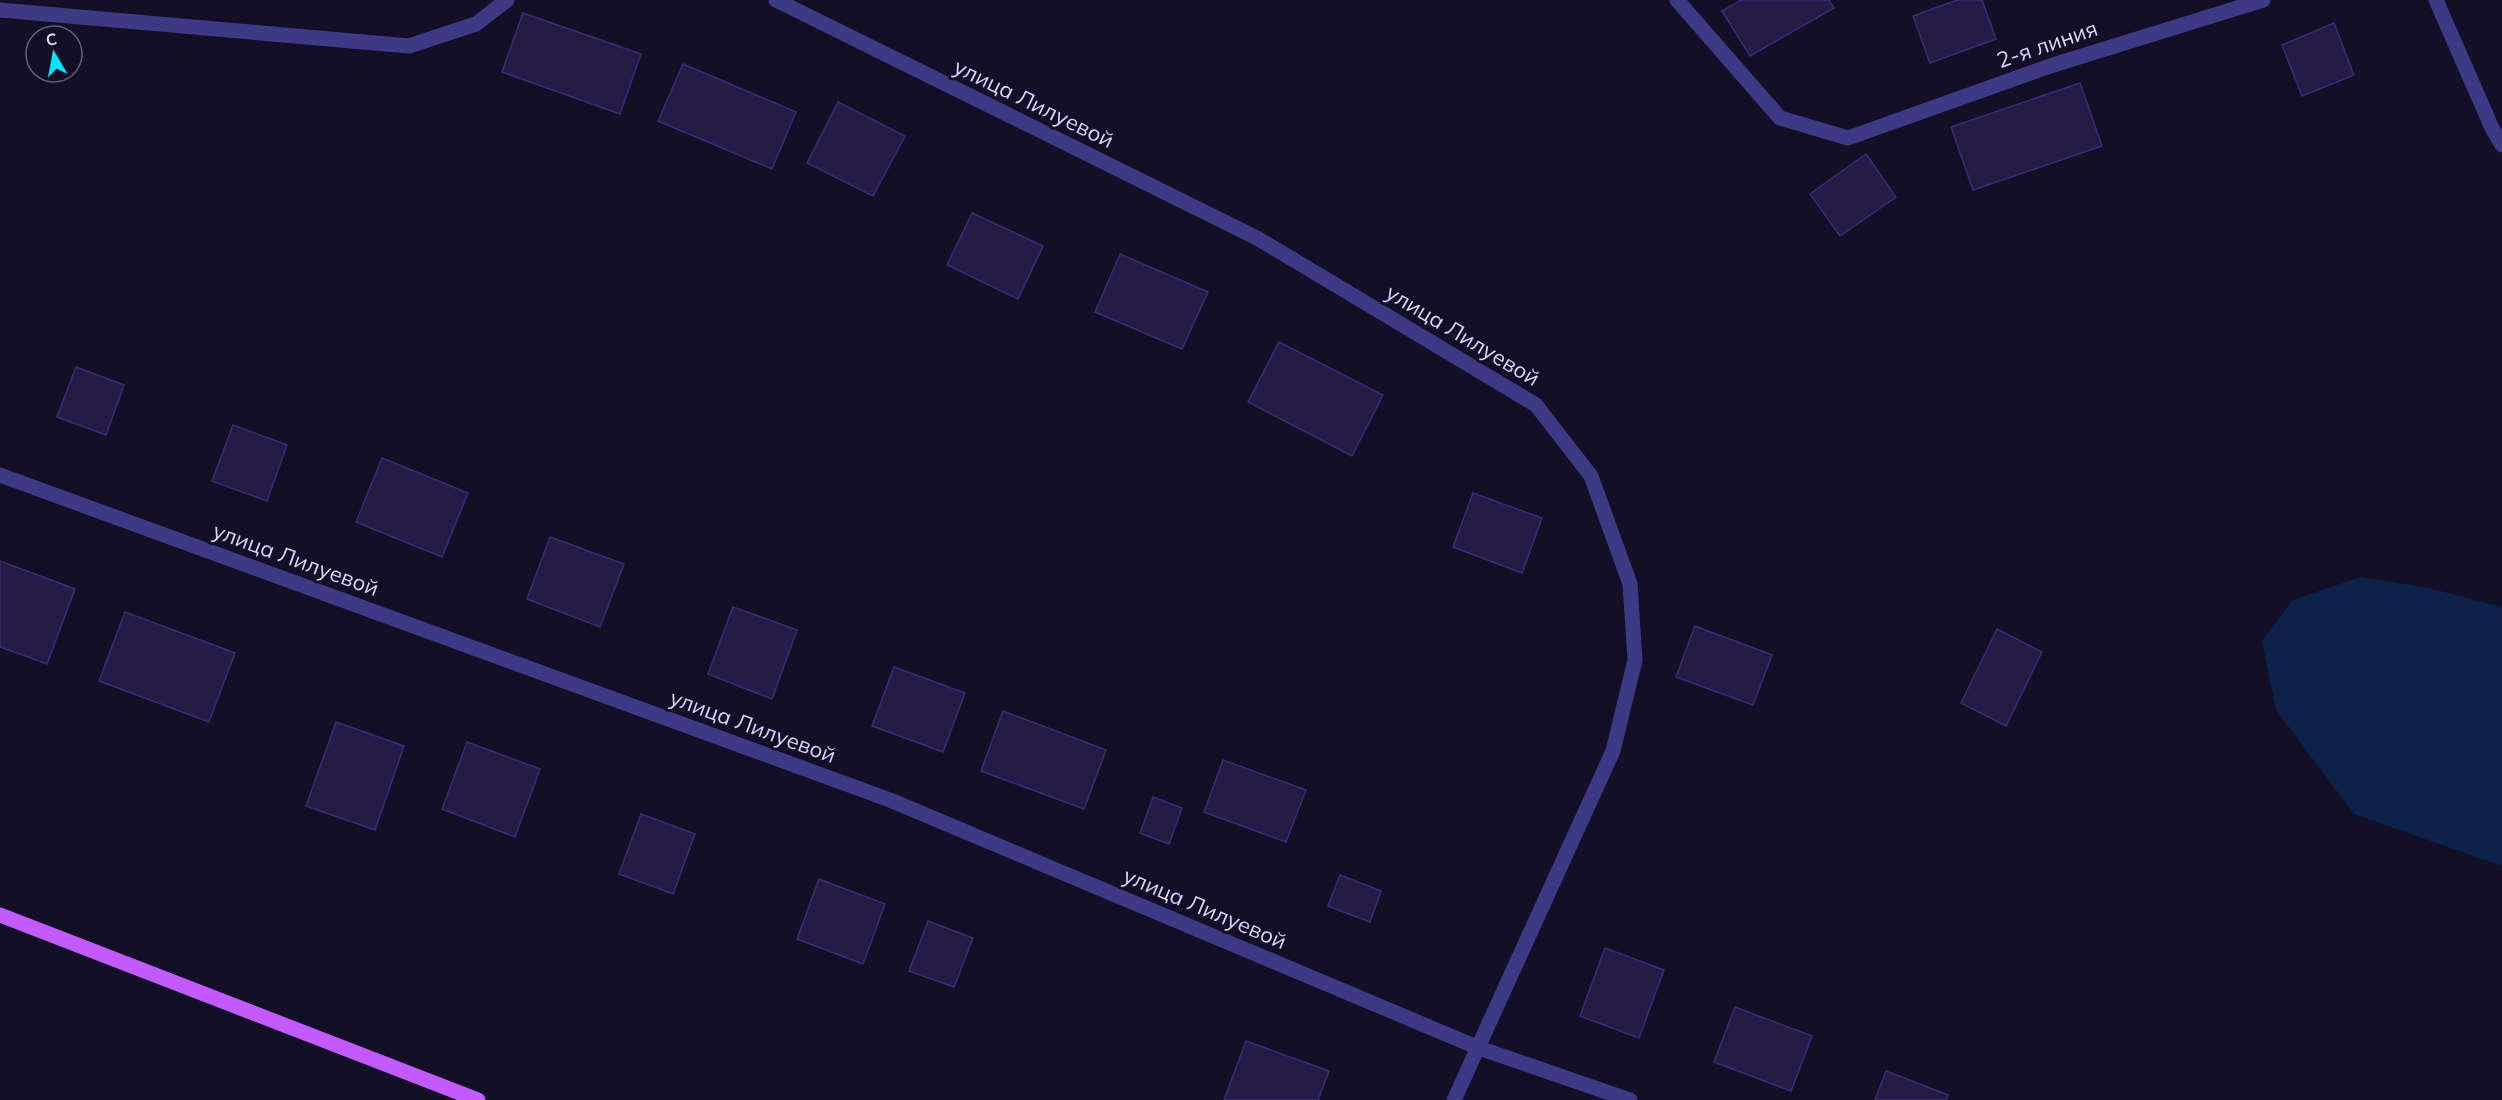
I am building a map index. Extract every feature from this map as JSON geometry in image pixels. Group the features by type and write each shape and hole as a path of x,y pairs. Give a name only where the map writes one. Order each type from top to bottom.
{"main road":[{"path":"0,915 478,1100"}],"street":[{"path":"0,10 408,46 476,24 507,0"},
{"name":"улица Лилуевой","path":"776,0 1257,238 1536,405 1591,476 1630,584 1635,660 1613,751 1454,1100"},
{"name":"2-я линия","path":"1677,0 1780,118 1848,138 2050,66 2263,0"},
{"path":"2436,0 2492,128 2502,145"},
{"name":"улица Лилуевой","path":"0,475 890,800 1479,1048 1630,1100"}],"water":[{"path":"2360,577 2429,588 2502,607 2502,866 2354,814 2276,710 2262,641 2293,600"}],"building":[{"path":"1741,0 1829,0 1834,8 1750,56 1722,11"},
{"path":"1957,0 1982,0 1996,39 1930,63 1913,16"},
{"path":"523,13 641,54 620,114 502,72"},
{"path":"2334,23 2354,75 2302,96 2282,45"},
{"path":"683,64 796,112 772,169 658,121"},
{"path":"2080,83 2102,146 1973,190 1951,127"},
{"path":"838,102 905,136 873,196 807,163"},
{"path":"1866,154 1896,197 1840,236 1810,194"},
{"path":"972,213 1043,246 1018,299 947,265"},
{"path":"1120,254 1208,292 1182,349 1095,312"},
{"path":"1279,342 1383,395 1352,456 1248,402"},
{"path":"76,367 124,385 106,435 57,417"},
{"path":"233,425 287,445 267,501 212,481"},
{"path":"382,458 468,493 442,557 356,522"},
{"path":"1473,493 1542,518 1522,573 1453,547"},
{"path":"550,537 624,564 600,627 527,599"},
{"path":"0,561 75,589 47,664 0,647"},
{"path":"733,607 797,630 772,699 708,674"},
{"path":"125,612 235,653 209,722 99,681"},
{"path":"1695,626 1772,655 1753,705 1676,677"},
{"path":"1997,629 2042,652 2006,726 1961,703"},
{"path":"894,667 965,693 943,752 872,726"},
{"path":"1003,711 1106,750 1084,809 981,771"},
{"path":"336,722 404,746 375,830 306,806"},
{"path":"467,742 540,769 515,837 442,809"},
{"path":"1223,760 1306,790 1286,842 1204,812"},
{"path":"1153,797 1182,808 1169,844 1140,833"},
{"path":"641,814 695,834 673,894 619,874"},
{"path":"1340,875 1381,891 1370,922 1328,906"},
{"path":"819,879 885,904 863,964 797,939"},
{"path":"928,921 973,938 954,987 909,971"},
{"path":"1605,948 1664,970 1639,1038 1580,1016"},
{"path":"1735,1007 1812,1036 1791,1091 1714,1062"},
{"path":"1246,1041 1329,1071 1318,1100 1224,1100"},
{"path":"1886,1071 1948,1095 1946,1100 1875,1100"}]}
